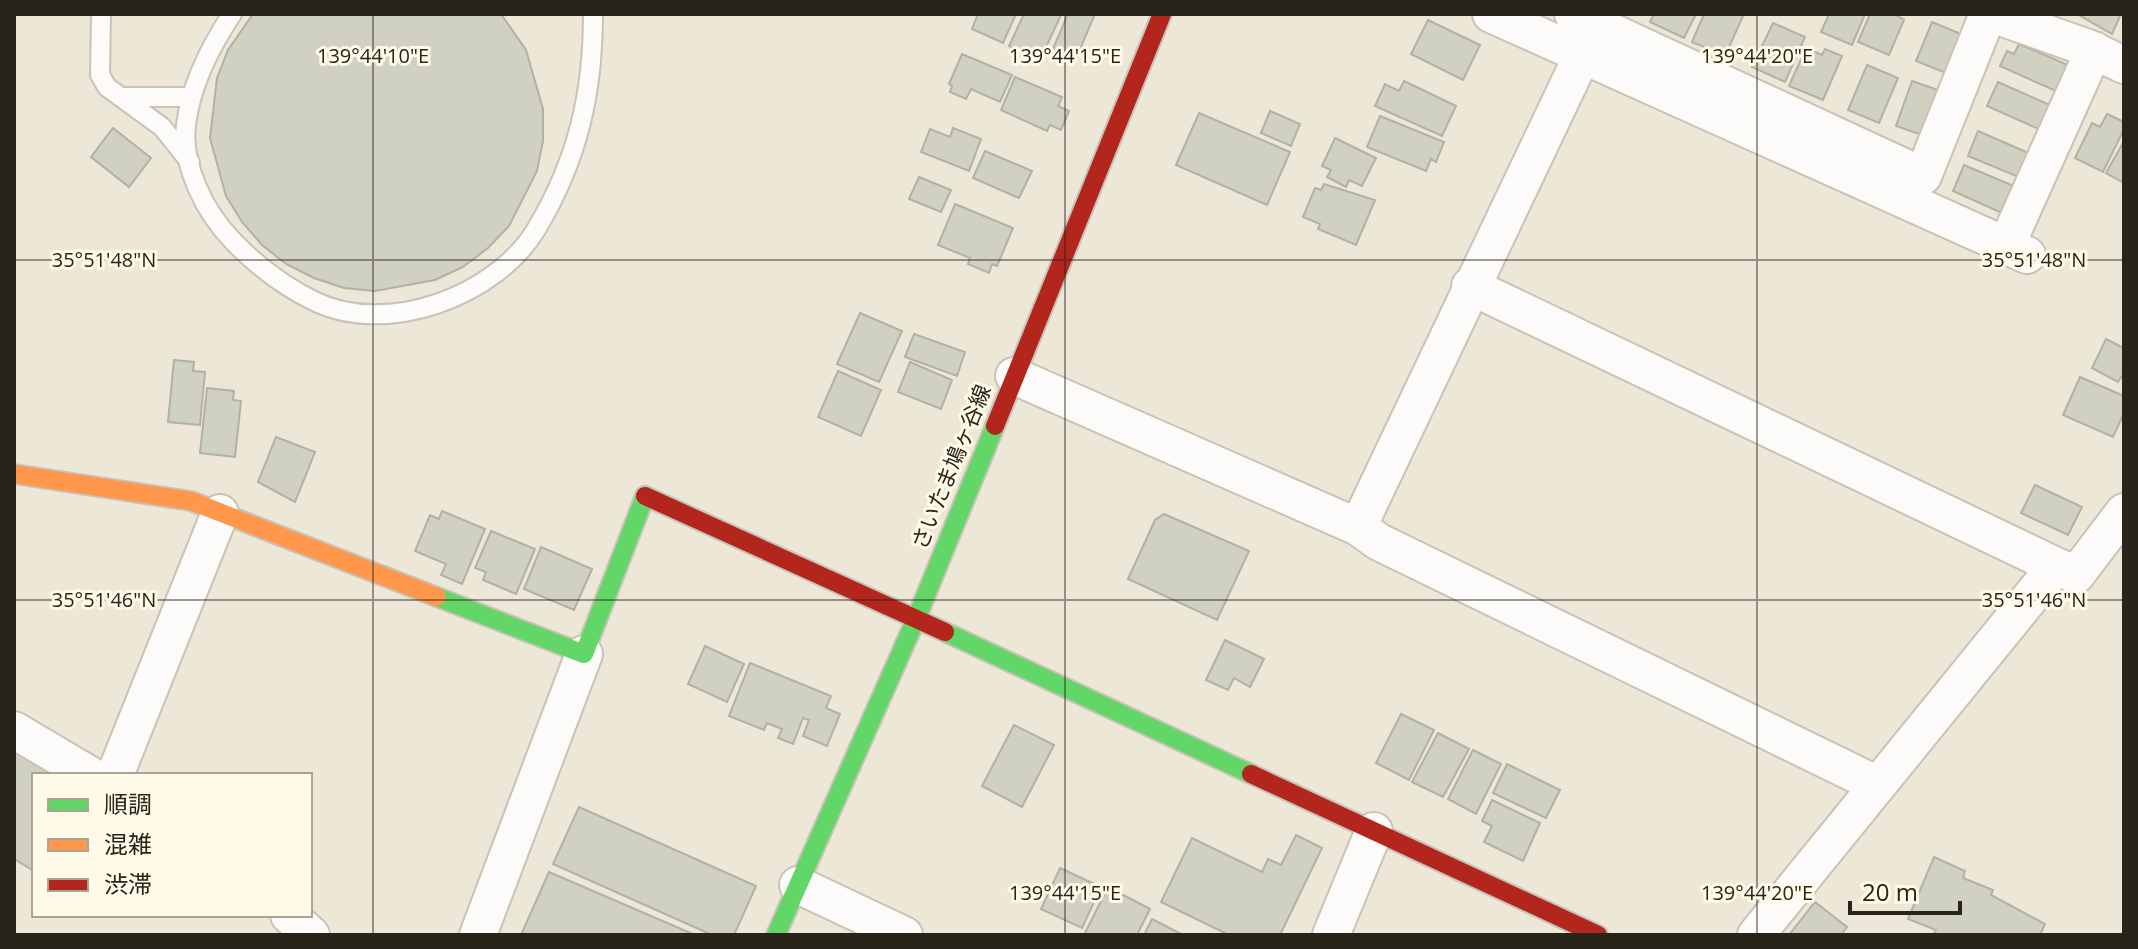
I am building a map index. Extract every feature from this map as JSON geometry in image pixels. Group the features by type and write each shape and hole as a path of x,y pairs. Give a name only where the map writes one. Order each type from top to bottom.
{"street":[{"name":"さいたま鳩ヶ谷線","path":"776,935 916,619 1162,14"},
{"path":"1491,14 2017,251 2109,58 1990,14 1923,176 1573,14"},
{"path":"1358,527 1582,56"},
{"path":"1470,286 2076,575 2124,512"},
{"path":"1014,376 1358,527 1379,542 1878,785"},
{"path":"14,474 191,501 584,654"},
{"path":"478,935 646,494 1598,935"},
{"path":"116,773 220,513"},
{"path":"1756,935 2056,566"},
{"path":"14,730 87,773"},
{"path":"1331,935 1374,831"},
{"path":"798,885 904,935"},
{"path":"291,917 311,935"}],"lane":[{"path":"101,14 100,75 107,87 162,127 190,162"},
{"path":"232,14 202,67 185,127 190,162 201,195 218,225 272,275 315,302 350,311 393,313 458,297 484,282 536,230 585,119 591,78 593,14"},
{"path":"122,97 192,97"}],"building":[{"path":"253,14 501,14 526,50 543,109 543,141 537,171 509,226 488,248 463,267 435,280 375,291 344,288 314,278 286,264 262,245 242,222 226,196 210,138 217,78 228,50"},
{"path":"978,14 1016,14 1003,43 972,29"},
{"path":"1024,14 1061,15 1040,60 1009,46"},
{"path":"1068,14 1095,14 1075,61 1052,51"},
{"path":"1654,14 1696,14 1684,38 1650,22"},
{"path":"1704,14 1744,14 1725,56 1692,42"},
{"path":"1829,14 1865,14 1852,45 1821,32"},
{"path":"1870,14 1894,14 1904,20 1889,55 1858,42"},
{"path":"2077,14 2121,14 2112,34"},
{"path":"1428,20 1480,45 1463,80 1411,54"},
{"path":"1932,22 1961,34 1946,73 1916,61"},
{"path":"1773,23 1805,37 1785,82 1752,67"},
{"path":"2019,44 2068,65 2056,91 2000,66 2007,51 2014,54"},
{"path":"1806,48 1822,55 1825,49 1842,56 1823,100 1789,86"},
{"path":"962,54 1012,75 1000,102 971,89 966,99 950,92 952,86 949,84"},
{"path":"1867,65 1898,78 1879,123 1848,110"},
{"path":"1015,77 1062,97 1058,106 1069,111 1061,130 1050,125 1047,131 1001,110"},
{"path":"1404,81 1456,106 1442,136 1375,106 1385,84 1399,91"},
{"path":"1912,81 1941,91 1925,136 1896,126"},
{"path":"1998,82 2052,106 2041,130 1987,106"},
{"path":"1270,111 1300,124 1291,146 1261,133"},
{"path":"1199,113 1290,152 1267,205 1176,165"},
{"path":"2107,114 2124,122 2124,129 2103,172 2075,158 2092,123 2100,127"},
{"path":"1380,116 1444,142 1436,162 1431,159 1426,171 1367,147"},
{"path":"113,128 151,158 129,187 91,157"},
{"path":"953,128 981,139 969,171 921,152 930,129 950,137"},
{"path":"1978,131 2031,154 2021,178 1968,156"},
{"path":"1335,138 1376,158 1362,186 1349,180 1346,187 1327,177 1331,170 1322,166"},
{"path":"2124,141 2124,183 2106,173"},
{"path":"985,151 1032,171 1019,198 973,178"},
{"path":"1964,165 2016,187 2004,214 1953,191"},
{"path":"919,177 951,190 941,212 909,199"},
{"path":"1324,184 1375,200 1356,245 1318,229 1320,224 1303,217 1315,188 1321,190"},
{"path":"955,204 1013,228 997,266 992,264 989,273 968,264 970,258 938,245"},
{"path":"860,313 902,331 879,382 837,364"},
{"path":"914,334 965,352 957,376 905,357"},
{"path":"2106,339 2124,348 2124,373 2118,382 2092,368"},
{"path":"174,360 194,362 193,371 205,372 200,425 168,422"},
{"path":"910,362 952,380 941,409 898,392"},
{"path":"838,371 881,390 861,436 818,417"},
{"path":"2080,377 2124,396 2124,413 2113,437 2063,415"},
{"path":"207,388 234,391 233,400 241,401 235,457 200,453"},
{"path":"276,437 315,452 295,502 258,482"},
{"path":"2035,485 2082,507 2068,535 2021,513"},
{"path":"442,511 485,529 462,584 441,575 446,564 415,551 430,515 439,519"},
{"path":"1164,514 1249,551 1217,620 1128,579 1155,520"},
{"path":"491,531 535,549 516,594 483,580 486,572 475,568"},
{"path":"541,547 592,569 574,610 524,589"},
{"path":"1225,640 1264,659 1250,687 1234,678 1228,690 1206,680"},
{"path":"705,646 744,664 727,702 688,684"},
{"path":"750,663 831,696 826,708 840,714 827,746 803,736 809,720 803,718 793,744 778,738 782,729 767,723 764,730 729,716"},
{"path":"1401,714 1434,730 1409,780 1376,763"},
{"path":"1014,725 1054,745 1022,807 982,786"},
{"path":"1438,733 1469,749 1443,797 1412,782"},
{"path":"14,746 58,773 32,773 32,870 14,859"},
{"path":"1473,750 1501,764 1476,814 1448,799"},
{"path":"1507,764 1560,790 1546,818 1493,793"},
{"path":"1492,800 1540,823 1523,861 1484,842 1492,826 1482,821"},
{"path":"579,807 756,886 734,935 712,935 553,864"},
{"path":"1296,835 1322,848 1280,935 1229,935 1161,902 1192,838 1262,872 1268,859 1281,865"},
{"path":"1934,857 1965,871 1963,878 1993,890 1991,895 2045,924 2040,935 1933,935 1936,930 1908,919"},
{"path":"1060,868 1101,887 1082,928 1041,909"},
{"path":"549,872 695,935 521,935"},
{"path":"1108,887 1150,909 1137,935 1084,935"},
{"path":"1815,902 1847,927 1841,935 1789,935"},
{"path":"1152,919 1183,935 1144,935"}],"traffic: fast":[{"path":"776,935 916,619 995,426"},
{"path":"437,597 584,654 645,496"},
{"path":"945,632 1251,774"}],"traffic: slow":[{"path":"14,474 191,501 437,597"}],"traffic: jam":[{"path":"995,426 1162,14"},
{"path":"645,496 945,632"},
{"path":"1251,774 1598,935"}]}
